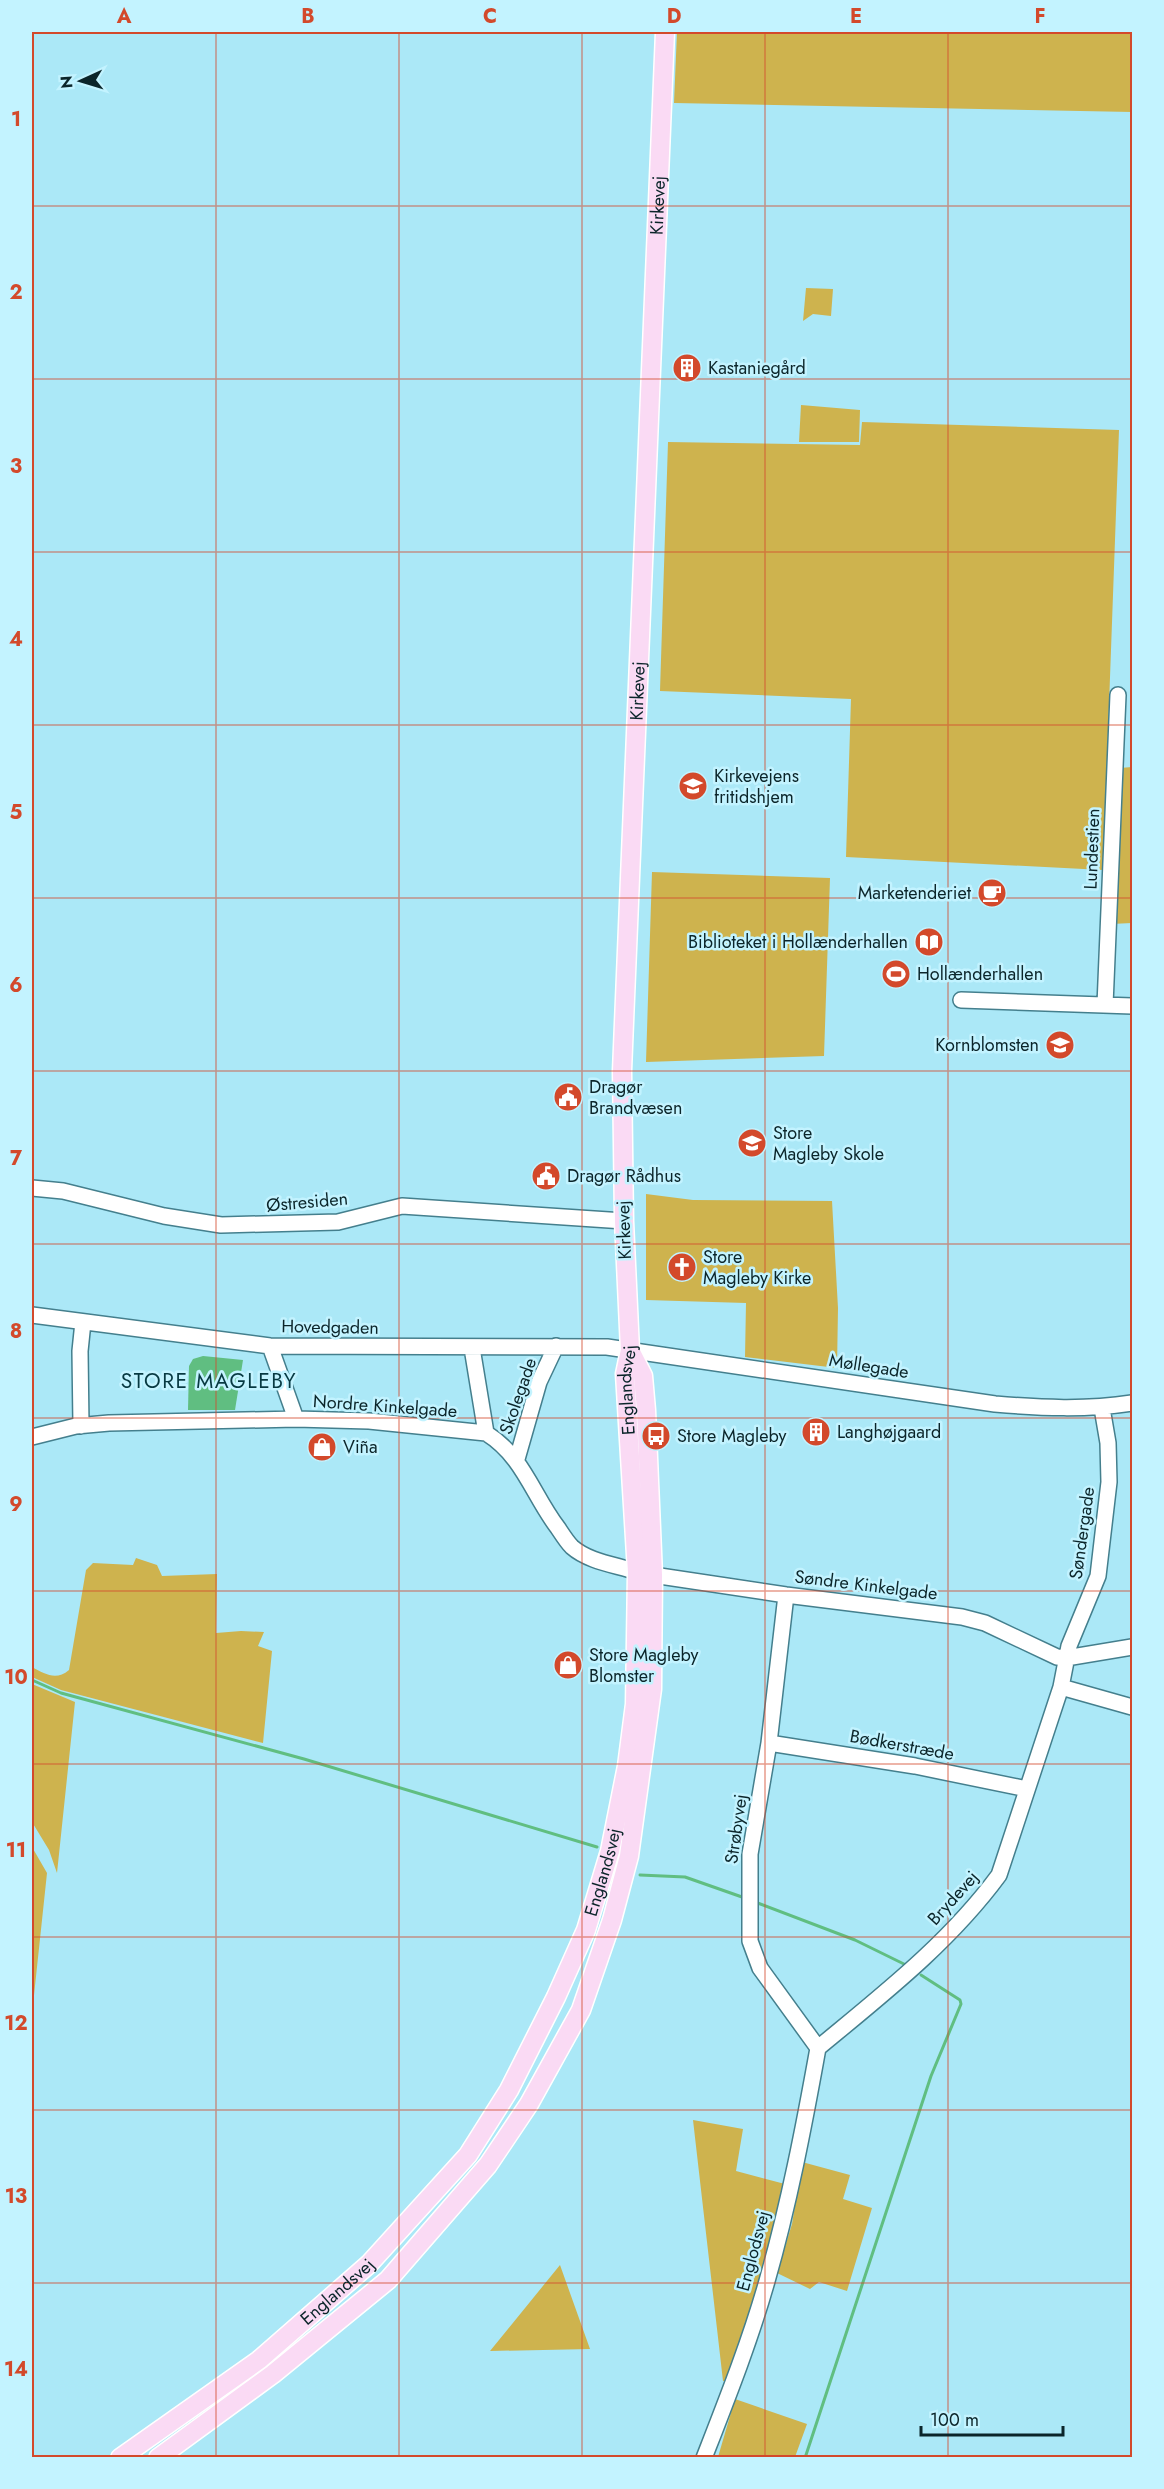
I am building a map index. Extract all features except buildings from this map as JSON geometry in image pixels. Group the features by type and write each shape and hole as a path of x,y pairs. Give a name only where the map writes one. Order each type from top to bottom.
{"main road":[{"name":"Kirkevej","path":"630,1350 624,1221 622,1071 665,32"},
{"name":"Englandsvej","path":"158,2457 273,2374 380,2288 488,2165 529,2104 581,2010 612,1920 629,1856 643,1771 652,1689 645,1573 625,1374 630,1350"},
{"name":"Englandsvej","path":"120,2457 259,2360 369,2264 468,2155 509,2090 586,1930 610,1851 627,1766 635,1704 645,1573"}],"street":[{"name":"Lundestien","path":"1104,1005 1118,694"},
{"path":"961,1000 1132,1006"},
{"name":"Østresiden","path":"32,1188 63,1191 164,1216 221,1225 338,1222 402,1206 624,1221"},
{"name":"Hovedgaden","path":"32,1315 270,1346 472,1348 556,1346 630,1350"},
{"path":"81,1426 80,1351 83,1322"},
{"path":"270,1346 296,1419"},
{"name":"Skolegade","path":"517,1459 539,1382 556,1346"},
{"path":"472,1348 486,1433 502,1443 517,1459 543,1509 572,1547 591,1558 645,1573"},
{"name":"Møllegade","path":"630,1350 983,1403 1053,1409 1102,1408 1132,1403"},
{"name":"Søndergade","path":"1066,1658 1098,1576 1102,1555 1109,1482 1108,1443 1102,1408"},
{"name":"Nordre Kinkelgade","path":"32,1437 81,1426 109,1423 296,1419 369,1421 486,1433"},
{"name":"Søndre Kinkelgade","path":"645,1573 786,1595 962,1617 1002,1630 1044,1653 1066,1658"},
{"name":"Strøbyvej","path":"786,1595 769,1743 750,1854 750,1941 760,1968 818,2048"},
{"path":"1066,1658 1132,1647"},
{"name":"Brydevej","path":"818,2048 918,1966 983,1897 999,1875 1061,1687 1066,1658"},
{"path":"1061,1687 1132,1707"},
{"name":"Bødkerstræde","path":"769,1743 915,1766 1027,1789"},
{"name":"Englodsvej","path":"704,2457 732,2388 767,2281 802,2140 818,2048"}],"shaded area":[{"path":"677,32 1132,32 1132,112 674,103"},
{"path":"806,288 833,289 831,316 813,314 803,321"},
{"path":"801,405 860,410 859,442 799,442"},
{"path":"862,422 1119,430 1103,870 846,857 851,699 660,691 668,442 860,445"},
{"path":"1132,767 1132,923 1111,924 1120,768"},
{"path":"652,872 830,878 824,1056 646,1062"},
{"path":"646,1194 693,1200 832,1201 838,1308 837,1368 745,1357 746,1303 646,1300"},
{"path":"203,1356 243,1360 235,1410 188,1410 189,1366 193,1359"},
{"path":"136,1558 157,1565 162,1576 217,1574 216,1633 264,1632 258,1646 272,1651 263,1743 61,1690 32,1677 32,1667 55,1676 69,1670 86,1570 93,1563 133,1565"},
{"path":"32,1684 75,1702 57,1873 49,1850 32,1822"},
{"path":"32,1847 47,1873 32,2014"},
{"path":"693,2120 743,2129 736,2171 785,2184 764,2270 728,2382 723,2381"},
{"path":"802,2162 850,2175 843,2199 872,2208 847,2291 819,2282 810,2289 777,2273 792,2224"},
{"path":"560,2265 590,2349 490,2351"},
{"path":"735,2399 807,2424 795,2457 718,2457"}],"waterway":[{"path":"32,1680 61,1693 304,1759 597,1847"},
{"path":"640,1875 685,1877 742,1897"},
{"path":"755,1902 855,1940 908,1966"},
{"path":"805,2458 931,2076 961,2004 960,2000 921,1975"}],"place":[{"name":"Kastaniegård","path":"687,368"},
{"name":"Kirkevejens fritidshjem","path":"693,786"},
{"name":"Marketenderiet","path":"992,893"},
{"name":"Biblioteket i Hollænderhallen","path":"929,942"},
{"name":"Hollænderhallen","path":"896,974"},
{"name":"Kornblomsten","path":"1060,1045"},
{"name":"Dragør Brandvæsen","path":"568,1097"},
{"name":"Store Magleby Skole","path":"752,1143"},
{"name":"Dragør Rådhus","path":"546,1176"},
{"name":"Store Magleby Kirke","path":"682,1267"},
{"name":"Langhøjgaard","path":"816,1432"},
{"name":"Store Magleby","path":"656,1436"},
{"name":"Viña","path":"322,1447"},
{"name":"Store Magleby Blomster","path":"568,1665"}],"district":[{"name":"STORE MAGLEBY","path":"209,1381"}]}
